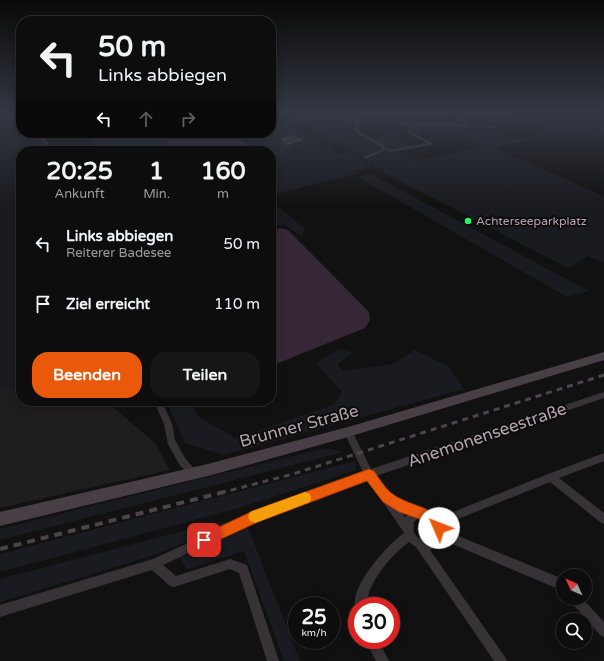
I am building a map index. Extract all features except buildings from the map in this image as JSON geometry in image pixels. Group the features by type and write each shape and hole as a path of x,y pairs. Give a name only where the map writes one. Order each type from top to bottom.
{"main road":[{"name":"Brunner Straße","path":"0,518 193,473 348,432 604,356"}],"street":[{"path":"379,144 385,149 391,151 431,144"},
{"path":"366,158 385,149"},
{"name":"Anemonenseestraße","path":"0,611 154,564 255,517 369,474 604,395"},
{"path":"160,406 168,424 171,441 182,461 193,473"},
{"path":"348,432 369,474 387,498 408,532 420,544 501,661"},
{"path":"438,528 551,477 604,457"},
{"path":"551,477 604,518"},
{"path":"387,498 420,514 429,516 438,528 556,582"},
{"path":"360,597 366,584 408,532 409,520 415,515 420,514"},
{"path":"420,544 426,546 436,542 438,528"},
{"path":"154,564 174,582 230,564 243,569 273,661"},
{"path":"581,605 604,631"},
{"path":"377,649 383,661"}],"shaded area":[{"path":"0,144 44,144 45,146 16,146 16,386 0,387"},
{"path":"94,144 322,144 339,154 349,152 373,166 352,172 361,173 276,194 276,146 91,146"},
{"path":"167,144 245,144 249,146 165,146"},
{"path":"338,144 406,144 411,146 398,150 414,161 483,147 478,144 512,144 494,148 604,196 604,263 588,256 568,268 381,171 384,169 375,168 374,165"},
{"path":"371,174 589,291 567,297 358,177"},
{"path":"276,204 305,229 301,236 284,225 276,225"},
{"path":"281,228 288,230 369,312 370,320 365,328 276,364 276,229"},
{"path":"339,349 353,353 337,364 343,371 393,364 415,350 449,367 464,389 224,455 185,443 168,406 193,406 200,418 236,438 333,405 342,392 316,363"},
{"path":"16,386 16,406 112,406 156,444 169,470 0,508 0,387"},
{"path":"325,448 344,452 0,540 0,529"},
{"path":"355,461 356,470 235,509 0,572 0,554"},
{"path":"239,521 151,556 0,602 0,579 214,523"},
{"path":"248,528 288,630 288,649 295,649 300,661 284,661 244,551 187,569 180,558"}],"railway":[{"path":"220,493 293,474 604,375"},
{"path":"0,549 224,492"}],"slow traffic":[{"path":"255,517 305,498"}],"place":[{"name":"Achterseeparkplatz","path":"468,221"}],"route":[{"path":"204,540 255,517 369,474 387,498 403,507 429,516 437,523 439,528"}]}
